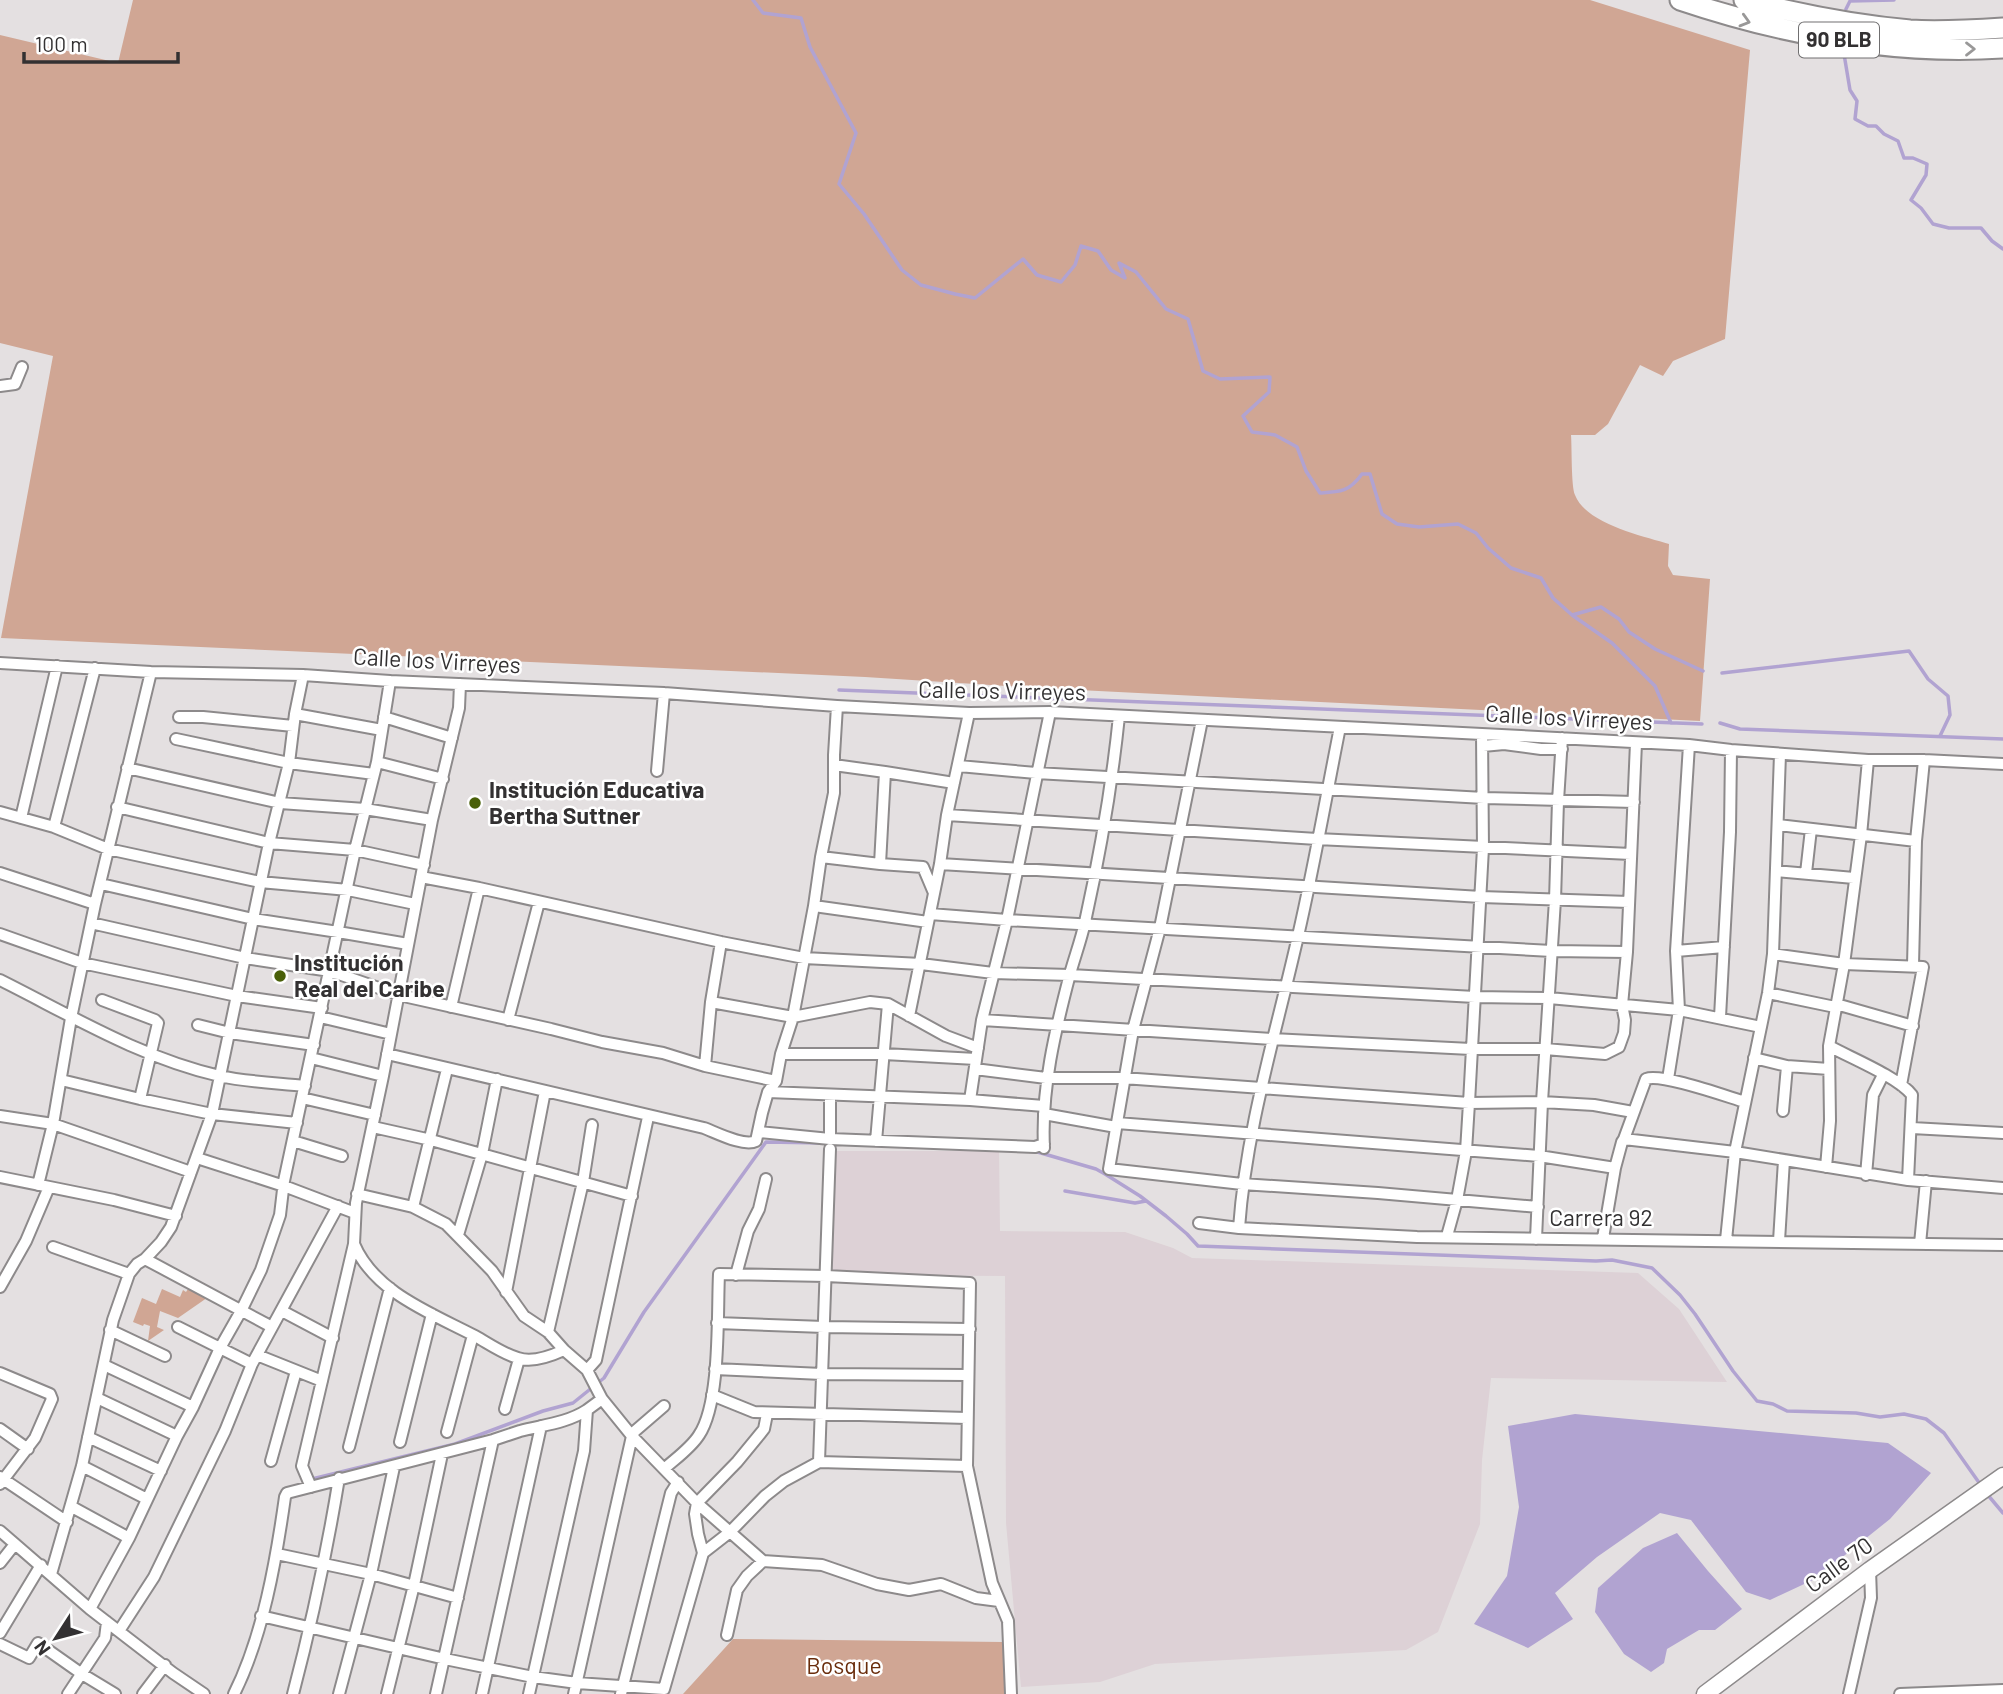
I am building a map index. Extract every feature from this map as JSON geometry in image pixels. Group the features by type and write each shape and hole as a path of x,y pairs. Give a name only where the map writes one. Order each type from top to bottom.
{"highway":[{"name":"90 BLB","path":"1680,0 1760,25 1844,41 1908,47 2003,48"},
{"path":"1744,0 1826,18 1911,30 2003,28"}],"street":[{"path":"0,386 15,384 22,368"},
{"name":"Calle los Virreyes","path":"0,663 151,672 303,675 664,693 969,713 1050,712 1482,734 1527,742 1562,744 1689,745 1868,760 2003,764"},
{"path":"21,818 57,666"},
{"path":"54,827 95,668"},
{"path":"0,1287 26,1241 43,1186 82,963 151,672"},
{"path":"51,1574 82,1466 110,1331 129,1274 136,1264 145,1259 161,1242 176,1216 212,1114 260,882 289,763 303,675"},
{"path":"90,1609 129,1538 220,1348 261,1270 280,1215 303,1092 375,768 390,681"},
{"path":"311,1487 302,1466 354,1244 358,1194 432,820 459,708 460,684"},
{"path":"657,771 664,693"},
{"path":"387,1054 704,1128 751,1144 756,1142 768,1092 776,1081 793,1017 814,906 834,793 837,706"},
{"path":"970,1100 982,1020 1007,920 1050,712"},
{"path":"909,1016 969,713"},
{"path":"295,714 382,730"},
{"path":"759,1132 830,1144 876,1141 1044,1146 1046,1078 1095,874 1113,777 1119,716"},
{"path":"179,717 293,726"},
{"path":"384,717 452,738"},
{"path":"1202,720 1160,928 1133,1030 1109,1169 1242,1184 1538,1207"},
{"path":"1239,1228 1242,1184 1261,1087 1298,936 1339,727"},
{"path":"1447,1236 1466,1151 1483,848 1482,734"},
{"path":"176,739 289,763 375,768 443,779"},
{"path":"1483,747 1527,742"},
{"path":"982,1020 1272,1040 1471,1049 1545,1049 1605,1054 1619,1047 1624,1033 1622,1005 1627,952 1636,743"},
{"path":"1536,1239 1562,744"},
{"path":"1668,1079 1679,1010 1676,951 1689,745"},
{"path":"1720,1017 1730,832 1731,750"},
{"path":"1726,1240 1735,1152 1768,993 1773,954 1780,754"},
{"path":"1826,1167 1830,1121 1829,1046 1844,964 1868,760"},
{"path":"1913,965 1916,841 1924,760"},
{"path":"834,765 954,783"},
{"path":"959,766 1036,773 1484,798 1634,802"},
{"path":"127,768 279,803 365,809 432,820"},
{"path":"880,864 884,772"},
{"path":"117,807 269,843 355,850 424,865"},
{"path":"0,812 54,827 108,849 260,882 348,890 415,904"},
{"path":"947,815 1317,839 1630,854"},
{"path":"1778,825 1916,841"},
{"path":"1806,873 1811,829"},
{"path":"821,857 923,867 1170,878 1481,897 1629,902"},
{"path":"923,867 934,892"},
{"path":"1776,871 1854,878"},
{"path":"0,873 95,904"},
{"path":"421,877 804,958 920,964 993,973 1475,997 1549,998 1679,1010 1761,1027"},
{"path":"101,884 253,919 408,944"},
{"path":"451,1007 480,888"},
{"path":"508,1020 539,902"},
{"path":"814,906 929,918 1160,928 1552,951 1627,952"},
{"path":"91,923 245,958 330,971 399,995 602,1042 663,1053 705,1066 776,1081"},
{"path":"0,934 82,963 321,1012 391,1034"},
{"path":"705,1066 720,942"},
{"path":"1676,951 1724,947"},
{"path":"1773,954 1844,964 1923,967 1900,1085"},
{"path":"0,980 71,1018 150,1055 220,1076 303,1092 375,1115"},
{"path":"1768,993 1836,1005 1913,1026"},
{"path":"102,1000 158,1023 140,1099"},
{"path":"711,1002 793,1017 870,1002 888,1004 946,1035 976,1059"},
{"path":"876,1141 888,1004"},
{"path":"198,1025 230,1033 314,1045"},
{"path":"1829,1046 1900,1085 1912,1095 1908,1180"},
{"path":"781,1054 884,1054 976,1059 1046,1078 1124,1078 1469,1103 1542,1102 1594,1105 1633,1112"},
{"path":"311,1058 383,1076"},
{"path":"1754,1058 1787,1066 1829,1069"},
{"path":"1783,1111 1787,1066"},
{"path":"413,1207 447,1069"},
{"path":"1866,1175 1872,1095 1883,1075"},
{"path":"458,1235 482,1154 497,1079"},
{"path":"1603,1238 1622,1142 1646,1079 1668,1079 1745,1102"},
{"path":"61,1080 212,1114 297,1123"},
{"path":"506,1292 545,1091"},
{"path":"768,1092 970,1100 1044,1110 1117,1125 1539,1156 1615,1168"},
{"path":"819,1462 831,1096"},
{"path":"0,1116 53,1124 191,1172"},
{"path":"589,1375 596,1360 648,1117"},
{"path":"548,1332 583,1182 592,1125"},
{"path":"373,1127 431,1140 632,1196"},
{"path":"1912,1128 2003,1133"},
{"path":"1624,1139 1735,1152 1866,1175 2003,1188"},
{"path":"293,1142 342,1156"},
{"path":"197,1158 284,1186 355,1213"},
{"path":"1779,1241 1784,1160"},
{"path":"0,1177 176,1216"},
{"path":"736,1275 748,1231 759,1209 766,1179"},
{"path":"1920,1244 1926,1181"},
{"path":"358,1194 413,1207 446,1224 492,1271 524,1316 548,1332 589,1375 600,1395 632,1436 697,1503 763,1561 822,1565 877,1584 909,1590 941,1584 976,1598 999,1601"},
{"path":"118,1630 153,1577 225,1431 255,1359 338,1206"},
{"name":"Carrera 92","path":"1199,1223 1239,1228 1417,1237 2003,1245"},
{"path":"354,1244 361,1261 390,1288 432,1314 519,1359 542,1358 564,1350"},
{"path":"53,1247 129,1274"},
{"path":"145,1259 272,1327"},
{"path":"664,1469 698,1437 706,1422 716,1369 719,1274 970,1283 967,1466 992,1583 1008,1620 1011,1694"},
{"path":"349,1447 390,1288"},
{"path":"282,1311 333,1338"},
{"path":"400,1442 432,1314"},
{"path":"717,1323 970,1329"},
{"path":"178,1327 220,1348 322,1381"},
{"path":"110,1331 165,1356"},
{"path":"447,1432 473,1335"},
{"path":"505,1409 519,1359"},
{"path":"104,1365 193,1407"},
{"path":"716,1369 822,1374 967,1375"},
{"path":"271,1461 296,1371"},
{"path":"0,1373 50,1394 52,1399 34,1438 1,1480 67,1522"},
{"path":"233,1694 244,1674 261,1616 277,1554 287,1493 339,1478 394,1467 580,1415 600,1395"},
{"path":"712,1395 754,1412 767,1414 967,1418"},
{"path":"97,1398 177,1436"},
{"path":"575,1689 632,1436 664,1406"},
{"path":"529,1694 584,1451 587,1410"},
{"path":"261,1616 533,1677 575,1689 664,1689 704,1553 695,1514 697,1503 737,1462 764,1429 767,1414"},
{"path":"482,1694 541,1426"},
{"path":"0,1429 27,1448"},
{"path":"88,1437 161,1471"},
{"path":"436,1694 493,1440"},
{"path":"387,1694 442,1454"},
{"path":"704,1553 730,1532 765,1496 784,1481 819,1462 967,1466"},
{"path":"82,1466 147,1499"},
{"path":"339,1694 371,1574 394,1467"},
{"path":"293,1694 311,1627 339,1478"},
{"name":"Calle 70","path":"1705,1694 1870,1570 1998,1480"},
{"path":"622,1690 671,1493 678,1482"},
{"path":"72,1507 129,1538"},
{"path":"0,1531 90,1609 199,1692"},
{"path":"0,1563 15,1544"},
{"path":"277,1554 371,1574 458,1598"},
{"path":"727,1635 737,1590 763,1561"},
{"path":"0,1633 41,1565"},
{"path":"1849,1694 1871,1598 1870,1570"},
{"path":"68,1694 105,1637 107,1622"},
{"path":"0,1644 29,1658 38,1643 115,1694"},
{"path":"143,1694 165,1665"},
{"path":"1900,1694 2003,1690"}],"shaded area":[{"path":"831,1151 999,1151 1000,1231 1125,1232 1173,1248 1192,1258 1638,1273 1679,1309 1727,1382 1491,1378 1482,1460 1480,1524 1438,1632 1406,1650 1155,1664 1100,1682 1021,1687 1006,1523 1005,1276 832,1275"},
{"path":"1575,1414 1888,1443 1931,1473 1890,1519 1815,1579 1770,1600 1746,1592 1691,1520 1660,1513 1597,1557 1555,1593 1573,1619 1528,1648 1474,1624 1507,1576 1519,1507 1508,1426"},
{"path":"1677,1533 1742,1609 1715,1630 1699,1630 1667,1649 1664,1663 1651,1672 1624,1654 1595,1612 1598,1588 1643,1548"}],"green space":[{"path":"133,0 1590,0 1750,50 1725,339 1673,361 1663,376 1640,365 1608,424 1595,435 1571,435 1574,490 1581,505 1591,514 1616,527 1669,544 1668,566 1673,575 1710,579 1700,721 865,677 1,638 53,356 0,343 0,35 118,63"},
{"path":"162,1289 180,1297 183,1290 186,1292 188,1289 204,1296 214,1293 178,1318 160,1311 157,1327 164,1330 148,1341 150,1326 133,1322 142,1298 156,1304"},
{"name":"Bosque","path":"733,1639 1003,1642 1005,1694 683,1694"}],"waterway":[{"path":"753,0 763,13 801,18 810,47 856,133 839,184 864,214 902,270 921,285 975,298 1023,259 1037,275 1061,282 1075,265 1081,246 1098,251 1111,270 1125,278 1119,263 1136,272 1166,309 1188,319 1203,371 1220,379 1270,377 1269,392 1243,416 1252,432 1275,435 1297,447 1306,471 1320,493 1344,490 1362,474 1370,474 1382,514 1397,524 1419,527 1458,524 1476,533 1488,548 1511,568 1541,578 1553,598 1572,615 1601,607 1619,619 1629,632 1655,649 1703,671"},
{"path":"1846,9 1850,1 1894,0"},
{"path":"1843,48 1850,90 1857,101 1855,119 1868,126 1876,126 1884,134 1898,141 1904,158 1913,158 1927,164 1926,175 1911,200 1933,224 1949,228 1981,228 2003,249"},
{"path":"1572,615 1612,643 1655,686 1671,723"},
{"path":"1722,673 1909,651 1928,679 1948,696 1950,715 1940,736"},
{"path":"839,690 1702,724"},
{"path":"1720,723 1740,729 2003,739"},
{"path":"312,1479 455,1444 543,1411 573,1403 604,1378 644,1312 766,1142 823,1143"},
{"path":"1034,1151 1105,1174 1166,1216 1198,1246 1612,1260 1652,1268 1680,1295 1757,1401 1773,1404 1787,1411 1856,1413 1880,1417 1904,1414 1926,1419 1944,1433 1980,1484"},
{"path":"1065,1191 1135,1203 1146,1201"},
{"path":"1987,1494 2003,1513"}],"place":[{"name":"Institución Educativa Bertha Suttner","path":"475,803"},
{"name":"Institución Real del Caribe","path":"280,976"}]}
